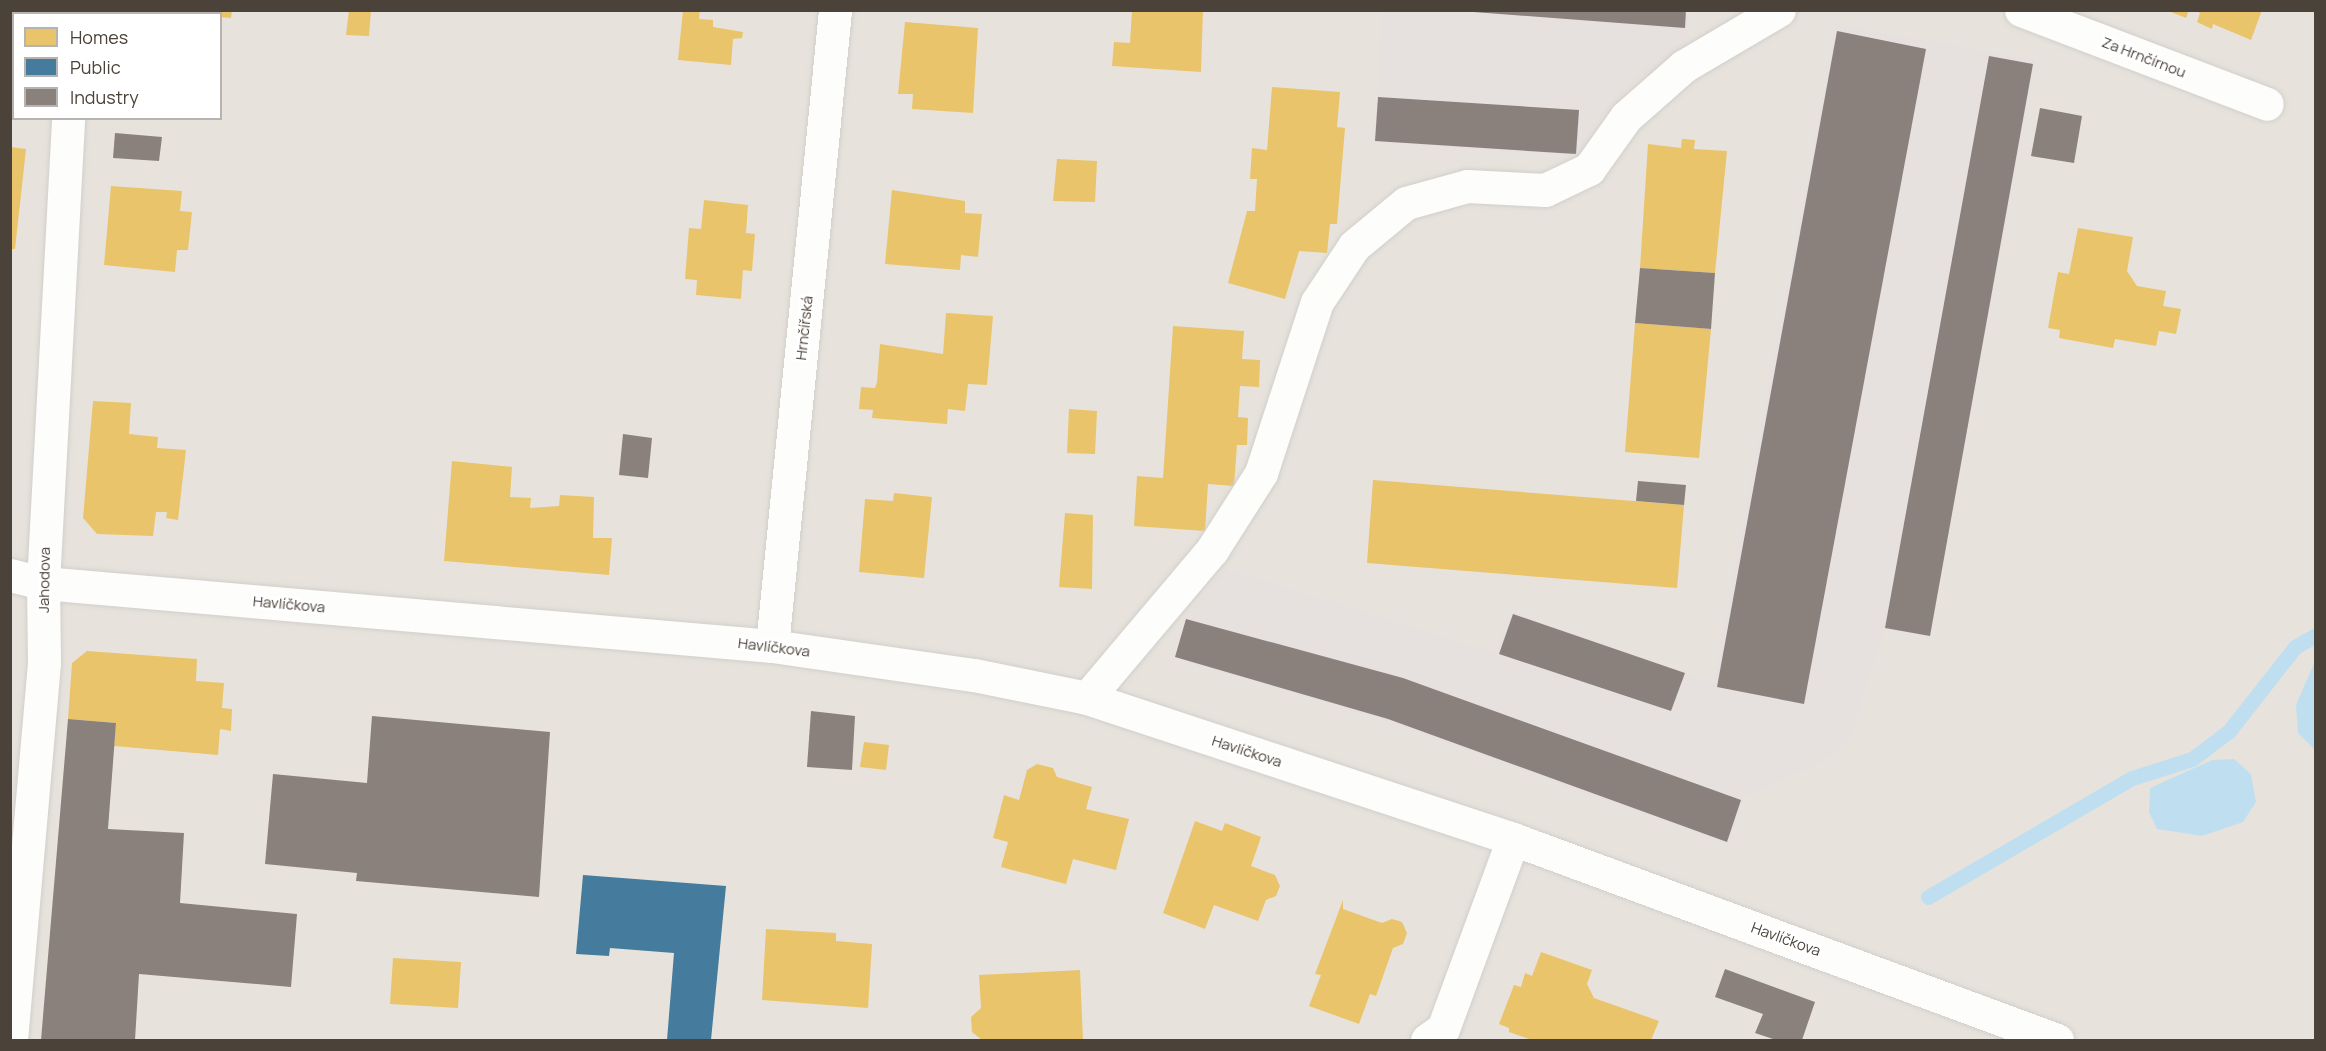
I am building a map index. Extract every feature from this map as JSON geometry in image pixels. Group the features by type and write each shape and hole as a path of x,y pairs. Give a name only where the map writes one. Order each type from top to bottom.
{"street":[{"name":"Hrnčířská","path":"772,646 836,10"},
{"path":"1087,698 1212,550 1261,473 1317,302 1354,246 1406,203 1467,186 1545,190 1589,169 1626,117 1684,66 1779,10"},
{"name":"Za Hrnčírnou","path":"2021,10 2267,104"},
{"name":"Jahodova","path":"11,1041 44,663 43,583 68,120"},
{"name":"Havlíčkova","path":"10,575 43,583 772,646 974,675 1087,698 1513,839 2057,1041"},
{"path":"1427,1041 1443,1029 1513,839"}],"shaded area":[{"path":"11,11 2315,11 2315,1040 11,1040"},
{"path":"1382,11 1689,11 1686,50 1634,81 1598,120 1577,156 1374,143"},
{"path":"1836,24 2035,60 1930,638 1885,629 1851,736 1819,764 1744,797 1728,845 1389,722 1174,658 1185,618 1225,568 1495,653 1512,612 1713,683"}],"water":[{"path":"2315,661 2316,749 2314,749 2298,733 2296,705"},
{"path":"2234,759 2251,774 2256,802 2243,822 2202,836 2157,829 2149,812 2150,788 2212,760"}],"building: Homes":[{"path":"154,10 232,10 231,18 222,17 222,12"},
{"path":"349,10 371,10 369,36 346,35"},
{"path":"683,10 700,10 699,19 713,20 713,27 743,32 742,38 733,39 731,65 678,60"},
{"path":"1132,10 1203,10 1201,72 1112,66 1114,42 1130,43"},
{"path":"2166,10 2189,10 2186,18"},
{"path":"2194,10 2262,10 2251,40 2213,24 2212,29 2197,22 2200,13"},
{"path":"905,22 978,28 973,113 912,109 913,94 898,94"},
{"path":"1272,87 1340,92 1337,127 1345,128 1337,224 1330,224 1327,253 1299,251 1285,299 1228,283 1247,211 1255,211 1257,179 1250,179 1252,148 1267,150"},
{"path":"1682,139 1695,140 1694,149 1727,151 1715,273 1640,268 1648,144 1681,148"},
{"path":"10,147 26,149 15,249 10,249"},
{"path":"1057,159 1097,161 1095,202 1053,201"},
{"path":"111,186 182,191 180,211 192,212 188,250 177,250 175,272 104,265"},
{"path":"892,190 965,201 965,213 982,214 978,257 961,255 960,270 885,264"},
{"path":"704,200 748,205 746,233 755,234 752,271 743,270 741,299 696,295 697,280 685,279 689,228 701,229"},
{"path":"2078,228 2133,237 2127,271 2137,286 2166,291 2163,306 2181,309 2176,334 2159,331 2156,346 2115,339 2113,348 2059,338 2060,330 2048,328 2058,272 2069,274"},
{"path":"946,313 993,316 987,385 968,384 965,411 948,409 947,424 872,418 873,410 859,409 861,387 875,388 877,382 880,344 943,354"},
{"path":"1635,323 1711,329 1699,458 1625,452"},
{"path":"1173,326 1244,331 1242,359 1260,360 1259,387 1240,386 1238,417 1248,418 1247,445 1237,445 1234,486 1208,484 1205,531 1134,526 1137,476 1163,478"},
{"path":"93,401 131,403 129,434 158,437 157,448 186,450 178,520 166,518 167,512 156,512 153,536 97,534 83,518"},
{"path":"1069,409 1097,411 1095,454 1067,453"},
{"path":"452,461 512,467 510,497 531,498 530,508 559,506 560,495 594,497 593,538 612,538 609,575 444,561"},
{"path":"1373,480 1684,505 1677,588 1367,563"},
{"path":"894,493 932,497 924,578 859,572 865,499 893,501"},
{"path":"1065,513 1093,515 1092,589 1059,587"},
{"path":"87,651 197,659 196,681 224,683 222,708 232,709 231,731 220,729 218,755 114,746 116,723 68,719 72,663"},
{"path":"864,742 889,745 886,770 860,767"},
{"path":"1037,764 1053,768 1057,777 1092,787 1086,809 1129,819 1116,870 1073,859 1066,884 1001,867 1008,842 993,838 1004,795 1019,800 1027,770"},
{"path":"1195,821 1222,831 1225,823 1261,837 1251,866 1275,875 1280,886 1276,896 1266,900 1258,921 1214,905 1205,929 1163,913"},
{"path":"1343,900 1343,909 1382,923 1392,919 1402,922 1407,933 1403,944 1393,948 1376,996 1370,994 1359,1024 1309,1006 1321,975 1315,974"},
{"path":"766,929 836,933 836,941 872,944 868,1008 762,1000"},
{"path":"1541,952 1592,970 1587,984 1594,998 1659,1021 1651,1040 1532,1040 1509,1032 1509,1028 1499,1024 1514,985 1521,987 1525,973 1532,976"},
{"path":"393,958 461,962 458,1008 390,1004"},
{"path":"1080,970 1083,1040 982,1040 972,1032 971,1017 981,1008 979,975"}],"building: Public":[{"path":"583,875 726,886 711,1040 667,1040 674,953 610,948 609,956 576,954"}],"building: Industry":[{"path":"1447,10 1686,10 1685,28"},
{"path":"1837,31 1926,49 1804,704 1717,687"},
{"path":"1989,56 2033,64 1930,636 1885,628"},
{"path":"1378,97 1579,110 1576,154 1375,141"},
{"path":"2040,108 2082,116 2074,163 2031,156"},
{"path":"115,133 162,137 159,161 113,158"},
{"path":"1640,268 1715,273 1711,329 1635,323"},
{"path":"623,434 652,438 648,478 619,475"},
{"path":"1638,481 1686,485 1684,505 1636,501"},
{"path":"1513,614 1685,673 1671,711 1499,654"},
{"path":"1186,619 1403,678 1741,800 1727,842 1388,719 1175,657"},
{"path":"811,711 855,716 852,770 807,767"},
{"path":"372,716 550,732 539,897 356,881 357,873 265,864 273,774 367,783"},
{"path":"68,719 116,723 108,829 184,833 180,903 297,914 291,987 139,974 135,1040 41,1040"},
{"path":"1725,969 1815,1002 1802,1040 1776,1040 1755,1033 1763,1014 1715,997"}],"waterway":[{"path":"1928,897 2132,778 2192,759 2229,731 2295,647 2316,635"}]}
